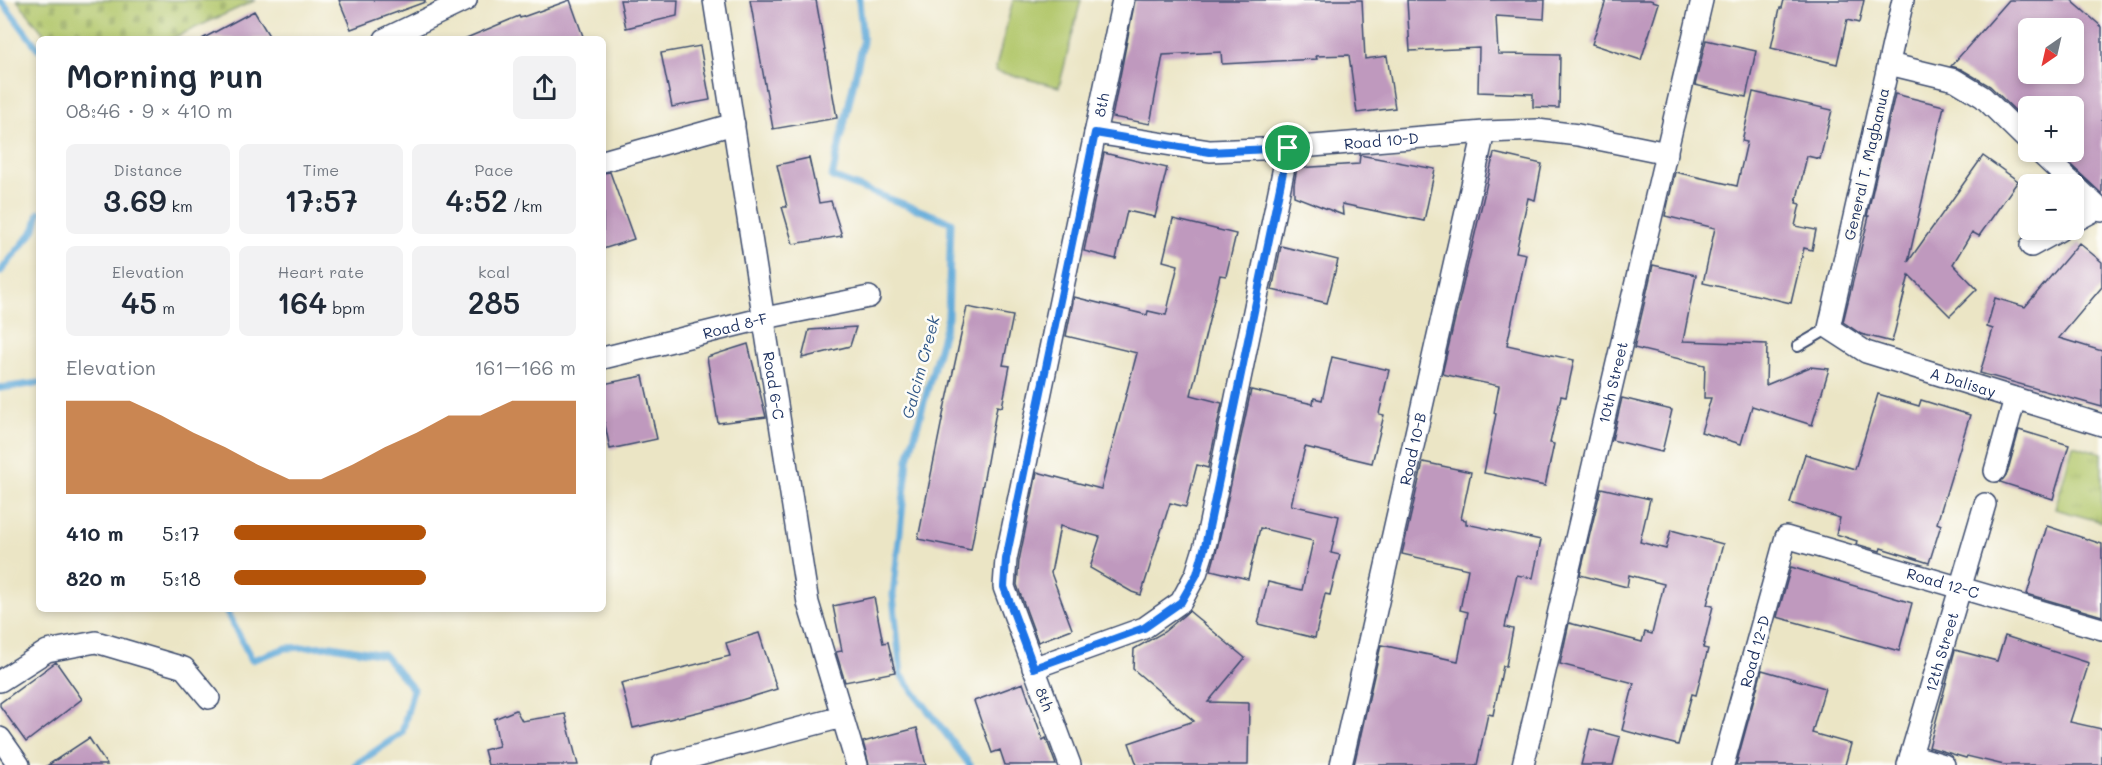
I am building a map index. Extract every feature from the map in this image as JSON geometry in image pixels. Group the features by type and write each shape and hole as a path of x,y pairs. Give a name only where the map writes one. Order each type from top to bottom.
{"street":[{"path":"391,36 466,0"},
{"name":"Road 6-C","path":"714,0 808,603 857,765"},
{"name":"8th","path":"1070,765 1004,587 1006,559 1123,0"},
{"name":"10th Street","path":"1523,765 1702,0"},
{"name":"General T. Magbanua","path":"1829,328 1903,0"},
{"path":"1888,64 1955,80 1983,97 2018,131"},
{"path":"606,160 734,124"},
{"name":"Road 10-D","path":"1095,133 1210,152 1537,130 1578,135 1667,153"},
{"name":"Road 10-B","path":"1341,765 1484,132"},
{"path":"1034,668 1144,628 1181,602 1197,574 1206,542 1288,148"},
{"path":"2050,162 2100,210 2084,217"},
{"path":"2031,246 2042,240"},
{"name":"Road 8-F","path":"606,357 765,318 869,297"},
{"name":"A Dalisay","path":"1829,328 1866,352 2102,425"},
{"path":"1995,471 2015,398"},
{"name":"12th Street","path":"1910,760 1984,504"},
{"name":"Road 12-C","path":"1786,537 2102,628"},
{"name":"Road 12-D","path":"1723,765 1786,537"},
{"path":"0,681 47,651 96,642 184,669 209,698"},
{"path":"662,765 842,717"},
{"path":"0,738 20,765"},
{"path":"1910,760 1944,765"}],"lane":[{"path":"1798,346 1829,328"}],"green space":[{"path":"17,0 256,0 178,36 46,36"},
{"path":"1013,0 1081,0 1059,87 995,71"},
{"path":"2073,445 2102,453 2102,522 2055,509"}],"building":[{"path":"339,0 425,0 425,2 351,29"},
{"path":"570,0 583,36 471,36 519,16 520,18"},
{"path":"620,0 678,0 677,16 626,28"},
{"path":"750,0 816,0 837,118 773,129"},
{"path":"1135,0 1362,0 1365,59 1387,56 1395,108 1357,113 1349,55 1222,64 1221,52 1163,55 1150,124 1112,117"},
{"path":"1407,0 1545,0 1544,19 1496,16 1498,54 1560,55 1559,108 1533,107 1533,94 1478,92 1479,48 1410,51"},
{"path":"1606,0 1650,0 1659,3 1641,60 1592,44"},
{"path":"1784,0 1864,0 1859,23 1847,20 1837,64 1771,48"},
{"path":"2009,0 2071,0 2102,27 2102,194 2084,177 2084,174 2081,174 2068,162 2084,162 2084,96 2018,96 2018,113 1990,86 1961,69 1951,66"},
{"path":"254,11 269,36 208,36"},
{"path":"1706,40 1756,51 1746,97 1695,85"},
{"path":"700,46 710,100 672,107 661,53"},
{"path":"1753,92 1832,110 1820,159 1807,156 1796,203 1800,204 1795,226 1816,230 1812,250 1804,248 1791,303 1703,283 1715,228 1665,216 1675,172 1737,186 1747,142 1742,141"},
{"path":"1895,94 1944,106 1908,262 1983,156 2018,181 1979,236 1972,232 1953,264 1977,289 1950,316 1909,275 1892,342 1861,334 1843,322 1869,216 1867,216"},
{"path":"1104,153 1167,168 1155,217 1127,211 1116,259 1084,251"},
{"path":"1494,153 1542,164 1535,200 1528,198 1516,252 1526,254 1507,345 1574,360 1566,397 1561,396 1550,443 1554,444 1545,486 1484,473 1496,414 1494,413 1499,386 1442,374"},
{"path":"1360,155 1435,169 1424,221 1342,204 1343,215 1294,196 1297,168 1359,164"},
{"path":"809,158 819,203 831,201 842,236 793,244 782,207 787,207 777,165"},
{"path":"610,172 634,239 606,248 606,173"},
{"path":"1173,219 1236,234 1226,276 1220,275 1191,395 1222,403 1208,468 1197,465 1186,507 1170,503 1141,595 1090,568 1100,537 1060,526 1051,573 1072,629 1038,642 1017,585 1019,561 1037,472 1101,489 1137,353 1066,336 1074,297 1147,315 1148,311 1166,315 1178,265 1163,261"},
{"path":"2079,243 2102,262 2102,287 2059,338 2102,351 2102,407 1980,373 1993,329 1987,327 1995,298 2025,307"},
{"path":"1281,246 1338,260 1327,303 1272,290"},
{"path":"1653,265 1696,275 1683,341 1767,344 1766,385 1810,367 1829,369 1812,425 1752,406 1741,444 1701,432 1711,398 1704,398 1705,365 1634,348"},
{"path":"967,307 1013,316 1003,365 1010,366 1002,407 997,406 971,550 918,539"},
{"path":"856,327 850,346 802,358 809,330"},
{"path":"748,344 766,417 718,423 707,357"},
{"path":"1332,357 1389,370 1379,414 1384,415 1372,463 1305,447 1291,505 1339,516 1331,553 1340,555 1330,595 1325,594 1315,638 1258,624 1268,582 1302,590 1313,541 1260,528 1248,579 1211,570 1251,390 1313,404 1314,398 1322,400"},
{"path":"643,376 657,439 610,449 606,430 606,383"},
{"path":"1878,394 1919,406 1921,400 1970,415 1937,523 1941,525 1929,563 1881,548 1880,551 1856,544 1857,541 1836,534 1840,518 1790,503 1805,454 1855,469"},
{"path":"1622,398 1672,410 1662,452 1612,440"},
{"path":"2019,430 2069,445 2053,499 2000,482 2007,474"},
{"path":"1423,462 1471,472 1461,519 1466,520 1466,524 1541,540 1533,578 1517,575 1505,627 1513,629 1506,666 1503,666 1493,715 1488,714 1477,765 1354,765 1381,645 1458,661 1468,612 1460,610 1468,569 1402,554"},
{"path":"1601,488 1650,499 1640,542 1666,549 1671,530 1723,544 1707,605 1713,606 1703,648 1708,649 1696,695 1692,694 1678,745 1622,730 1634,683 1560,664 1569,623 1642,642 1645,632 1652,634 1664,584 1629,575 1627,587 1580,575"},
{"path":"2047,526 2102,544 2102,616 2027,594"},
{"path":"1791,567 1912,603 1899,651 1777,617"},
{"path":"874,597 883,643 888,642 895,672 845,682 836,652 842,651 833,606"},
{"path":"1189,611 1245,658 1208,702 1249,703 1248,765 1137,765 1129,743 1194,721 1133,669 1134,649 1164,632"},
{"path":"759,633 777,689 722,706 633,728 621,683 730,656 726,643"},
{"path":"2005,636 2089,663 2070,722 2102,729 2102,765 2004,765 1967,756 1966,758 1929,747 1955,650 1997,661"},
{"path":"56,662 82,699 26,742 0,703"},
{"path":"1762,670 1825,688 1812,733 1851,744 1845,765 1736,765"},
{"path":"1023,683 1043,740 1046,738 1056,765 1005,765 1000,750 992,753 974,701"},
{"path":"516,710 522,721 565,714 578,765 488,765 484,750 499,746 494,719"},
{"path":"917,728 926,765 869,765 863,742"},
{"path":"1590,729 1620,737 1613,765 1581,765"},
{"path":"89,738 107,765 48,765"}],"waterway":[{"name":"Galcim Creek","path":"859,0 863,42 832,177 951,222 948,317 908,459 893,595 901,675 970,765"},
{"name":"Galcim Creek","path":"0,1 36,46"},
{"name":"Galcim Creek","path":"0,272 36,225"},
{"name":"Galcim Creek","path":"0,388 36,383"},
{"name":"Galcim Creek","path":"227,612 252,660 286,648 332,646 384,655 413,689 402,733 355,765"}],"route":[{"path":"1095,133 1210,152 1288,148 1206,542 1197,574 1181,602 1144,628 1034,668 1004,587 1006,559 1095,133"}]}
